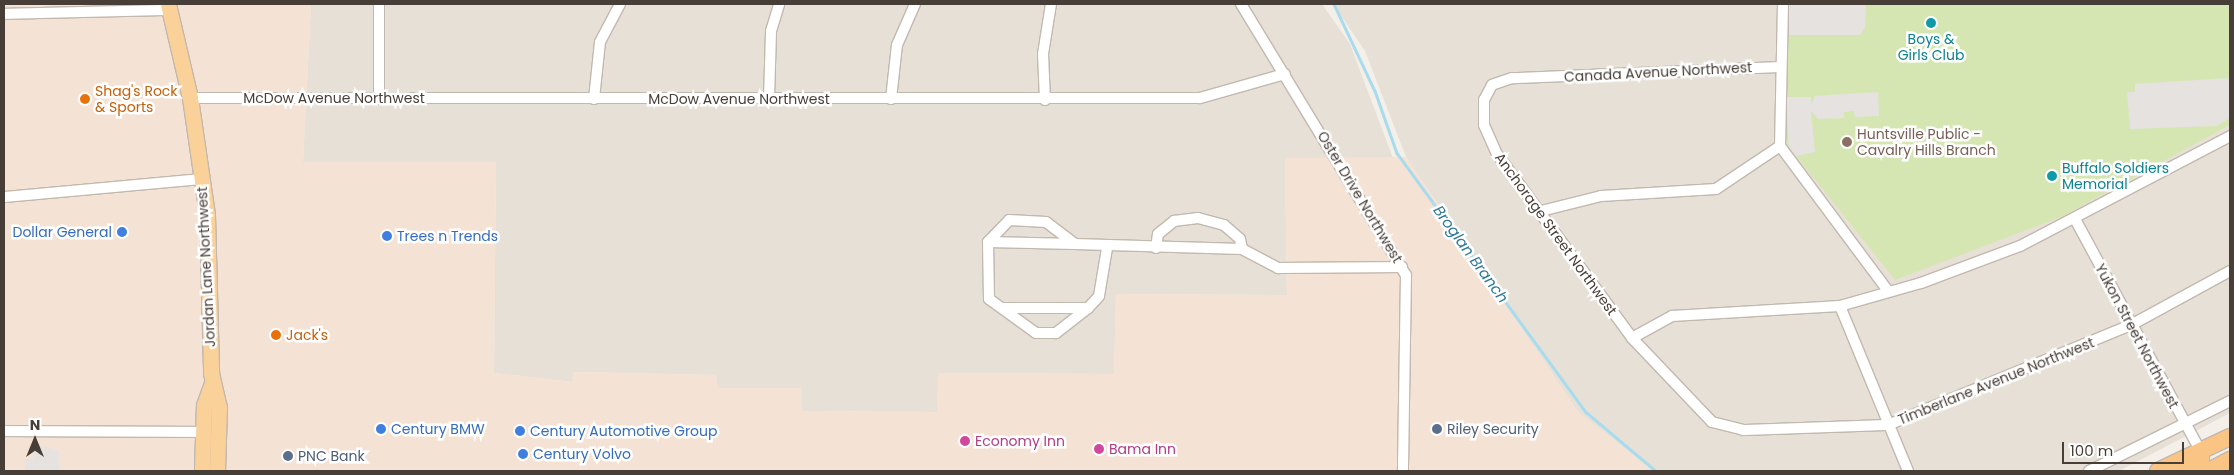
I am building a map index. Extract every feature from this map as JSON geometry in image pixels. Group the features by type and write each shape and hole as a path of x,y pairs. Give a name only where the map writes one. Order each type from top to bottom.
{"highway":[{"path":"2158,471 2230,437"},
{"path":"2187,471 2201,462 2201,452"},
{"path":"2209,471 2230,460"}],"main road":[{"name":"Jordan Lane Northwest","path":"169,7 190,98 202,179 212,383 220,407 217,471"},
{"name":"Jordan Lane Northwest","path":"202,471 204,405 212,383"}],"street":[{"path":"379,4 379,99"},
{"path":"594,99 600,42 619,4"},
{"path":"769,99 771,31 779,4"},
{"path":"891,99 897,44 915,4"},
{"path":"1045,100 1043,54 1051,4"},
{"name":"Oster Drive Northwest","path":"1241,4 1286,74 1406,275 1402,471"},
{"path":"1783,4 1780,67 1780,146 1888,291"},
{"path":"4,14 169,7"},
{"name":"Canada Avenue Northwest","path":"1537,77 1780,67"},
{"name":"McDow Avenue Northwest","path":"190,98 1045,100 1200,98 1286,74"},
{"name":"Anchorage Street Northwest","path":"1537,77 1492,85 1484,100 1484,126 1497,154 1541,211 1632,338"},
{"path":"1632,338 1672,316 1840,306 1964,268 2075,219 2230,136"},
{"path":"1541,211 1601,196 1716,189 1780,146"},
{"path":"4,196 202,179"},
{"path":"1156,248 1158,234 1174,221 1198,218 1224,225 1240,239 1242,249"},
{"name":"Yukon Street Northwest","path":"2075,219 2201,452"},
{"path":"1075,244 1046,222 1009,220 988,242 989,299 1036,333 1056,333 1088,308 1099,296 1107,248"},
{"path":"988,242 1075,244 1107,248 1242,249 1278,268 1402,267"},
{"name":"Timberlane Avenue Northwest","path":"1632,338 1712,422 1743,430 1888,424 2131,325 2230,271"},
{"path":"1840,306 1908,471"},
{"path":"1003,308 1088,308"},
{"path":"2089,471 2230,401"},
{"path":"4,431 204,432"}],"shaded area":[{"path":"4,4 311,4 303,162 496,162 494,373 572,382 573,372 716,375 718,388 802,388 802,411 937,412 938,373 1114,374 1116,294 1287,295 1285,158 1406,157 1578,412 1653,471 4,471"},
{"path":"311,4 1322,4 1350,44 1393,158 1285,158 1287,295 1116,294 1114,374 939,373 937,412 801,411 801,388 717,388 716,375 573,372 573,382 494,373 496,162 303,162"},
{"path":"1333,4 2230,4 2230,413 2119,471 1653,471 1578,412 1406,157 1365,51"},
{"path":"1785,4 1866,4 1865,27 1860,35 1788,35"},
{"path":"2230,78 2230,118 2216,126 2130,129 2127,92 2135,92 2135,84"},
{"path":"1878,92 1879,116 1855,117 1854,111 1844,112 1844,118 1818,119 1811,111 1815,152 1796,156 1789,147 1786,97 1811,97 1811,105 1815,96"},
{"path":"33,443 59,451 59,471 25,471 25,459 33,459"}],"green space":[{"path":"1789,4 2230,4 2230,125 2061,217 1895,280 1789,147 1785,136"}],"waterway":[{"name":"Broglan Branch","path":"1334,4 1375,91 1397,153 1586,412 1656,471"}],"place":[{"name":"Boys & Girls Club","path":"1931,23"},
{"name":"Shag's Rock & Sports","path":"85,99"},
{"name":"Huntsville Public - Cavalry Hills Branch","path":"1847,142"},
{"name":"Buffalo Soldiers Memorial","path":"2052,176"},
{"name":"Dollar General","path":"122,232"},
{"name":"Trees n Trends","path":"387,236"},
{"name":"Jack's","path":"276,335"},
{"name":"Century BMW","path":"381,429"},
{"name":"Riley Security","path":"1437,429"},
{"name":"Century Automotive Group","path":"520,431"},
{"name":"Economy Inn","path":"965,441"},
{"name":"Bama Inn","path":"1099,449"},
{"name":"Century Volvo","path":"523,454"},
{"name":"PNC Bank","path":"288,456"}]}
